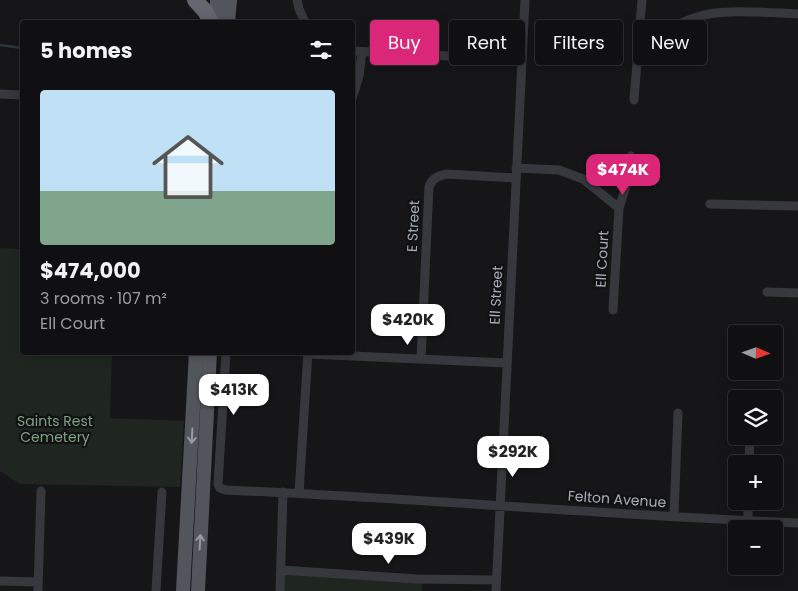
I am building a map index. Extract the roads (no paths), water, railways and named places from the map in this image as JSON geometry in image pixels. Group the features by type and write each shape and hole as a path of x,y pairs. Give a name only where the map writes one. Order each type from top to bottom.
{"highway":[{"path":"195,0 210,20"}],"main road":[{"path":"216,20 217,0"},
{"path":"228,20 230,0"},
{"path":"183,591 196,355"},
{"path":"198,591 210,355"}],"street":[{"path":"297,0 304,20"},
{"name":"Ell Street","path":"525,20 526,0"},
{"path":"641,20 642,0"},
{"path":"690,20 700,16 736,13 798,14"},
{"path":"355,89 359,76 357,52 449,56"},
{"name":"Ell Street","path":"496,591 522,65"},
{"path":"634,100 637,65"},
{"path":"0,94 20,95"},
{"name":"Ell Court","path":"612,310 619,208 626,186 631,156"},
{"path":"516,168 559,170 583,179 619,208"},
{"name":"E Street","path":"421,358 429,187 431,182 438,176 447,174 516,178"},
{"path":"710,204 798,206"},
{"path":"767,292 798,293"},
{"name":"Felton Avenue","path":"226,355 218,484 220,488 225,490 439,500 499,506 733,520"},
{"path":"299,493 308,355"},
{"path":"353,355 507,363"},
{"path":"674,516 678,413"},
{"path":"0,581 38,586 41,491"},
{"path":"156,591 162,492"},
{"path":"280,591 283,492"},
{"name":"Felton Avenue","path":"783,522 798,523"},
{"path":"281,570 417,579 496,580"}],"waterway":[{"path":"0,45 20,48"}],"park label":[{"name":"Saints Rest Cemetery","path":"55,430"}]}
